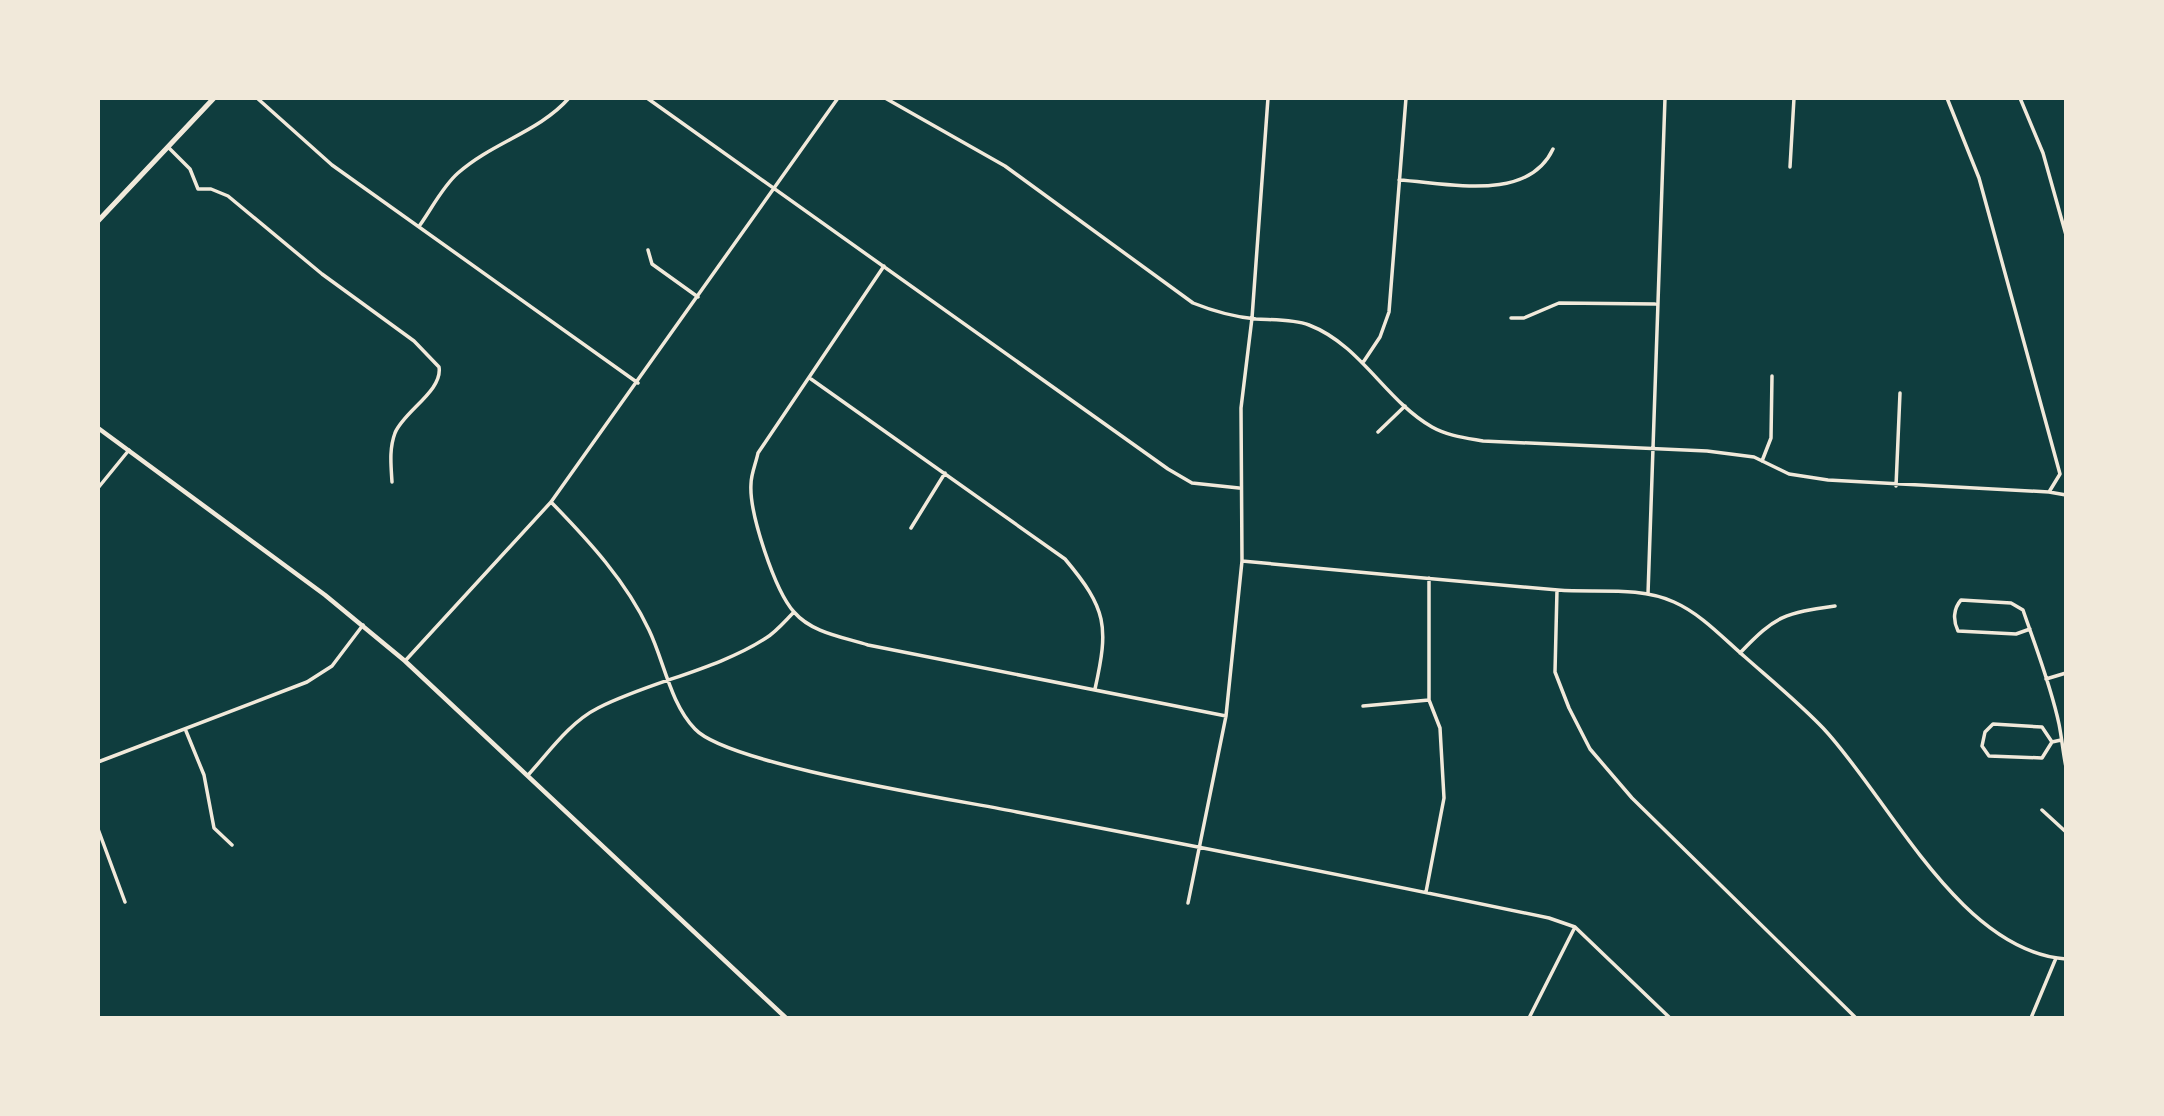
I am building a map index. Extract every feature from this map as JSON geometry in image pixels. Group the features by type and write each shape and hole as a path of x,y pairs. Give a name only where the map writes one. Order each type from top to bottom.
{"main road":[{"path":"98,221 214,98"}],"street":[{"path":"257,98 332,165 420,225 638,383"},
{"path":"420,225 458,173 506,141 542,124 569,98"},
{"path":"647,98 1168,469 1192,483 1211,488 1239,488"},
{"path":"405,661 551,502 838,98"},
{"path":"885,98 1025,179 1193,303 1214,312 1307,324 1335,339 1364,361 1405,406 1432,426 1457,437 1483,441 1707,451 1762,461 1789,474 1896,485 2066,495"},
{"path":"1188,904 1226,716 1242,561 1239,488 1241,408 1252,318 1268,98"},
{"path":"1364,361 1380,337 1389,312 1406,98"},
{"path":"1648,594 1655,304 1665,98"},
{"path":"1790,167 1794,98"},
{"path":"1947,98 1979,178 2060,474 2049,492"},
{"path":"2020,98 2043,152 2066,235"},
{"path":"168,147 190,169 198,189 211,189 228,197 322,274 406,335 439,367 439,379 402,419 394,436 391,482"},
{"path":"1399,180 1483,186 1514,182 1546,165 1553,149"},
{"path":"648,250 652,264 698,297"},
{"path":"884,266 811,379 758,453 751,483 752,513 776,577 794,612 819,630 868,645 1226,716"},
{"path":"1511,318 1524,318 1559,303 1655,304"},
{"path":"1762,461 1770,438 1772,376"},
{"path":"811,379 1065,559 1092,591 1104,622 1103,654 1095,690"},
{"path":"1896,485 1900,393"},
{"path":"1378,432 1405,406"},
{"path":"98,428 363,625 405,661 786,1018"},
{"path":"98,488 129,450"},
{"path":"911,528 945,473"},
{"path":"551,502 585,537 623,584 649,631 667,678 695,729 715,743 762,759 1549,918 1574,927 1670,1018"},
{"path":"1242,561 1557,590 1648,594 1673,602 1701,617 1824,729 1944,883 1980,920 2010,943 2066,959"},
{"path":"1426,892 1444,798 1440,728 1429,700 1429,578"},
{"path":"1557,590 1555,671 1569,708 1590,749 1632,799 1856,1018"},
{"path":"2029,629 2015,634 1958,631 1954,623 1956,606 1961,600 2019,607 2029,629 2046,679 2066,767"},
{"path":"1740,653 1767,624 1791,612 1835,606"},
{"path":"528,774 575,723 597,708 667,678 737,654 769,637 794,612"},
{"path":"98,762 186,731 320,675 332,666 363,625"},
{"path":"2046,679 2066,673"},
{"path":"1363,706 1429,700"},
{"path":"2052,742 2046,729 2042,727 1993,723 1985,732 1983,746 1989,756 2042,758 2052,742 2061,740"},
{"path":"186,731 204,775 214,828 232,845"},
{"path":"2042,810 2066,832"},
{"path":"98,829 125,902"},
{"path":"1529,1018 1574,927"},
{"path":"2031,1018 2056,958"}]}
